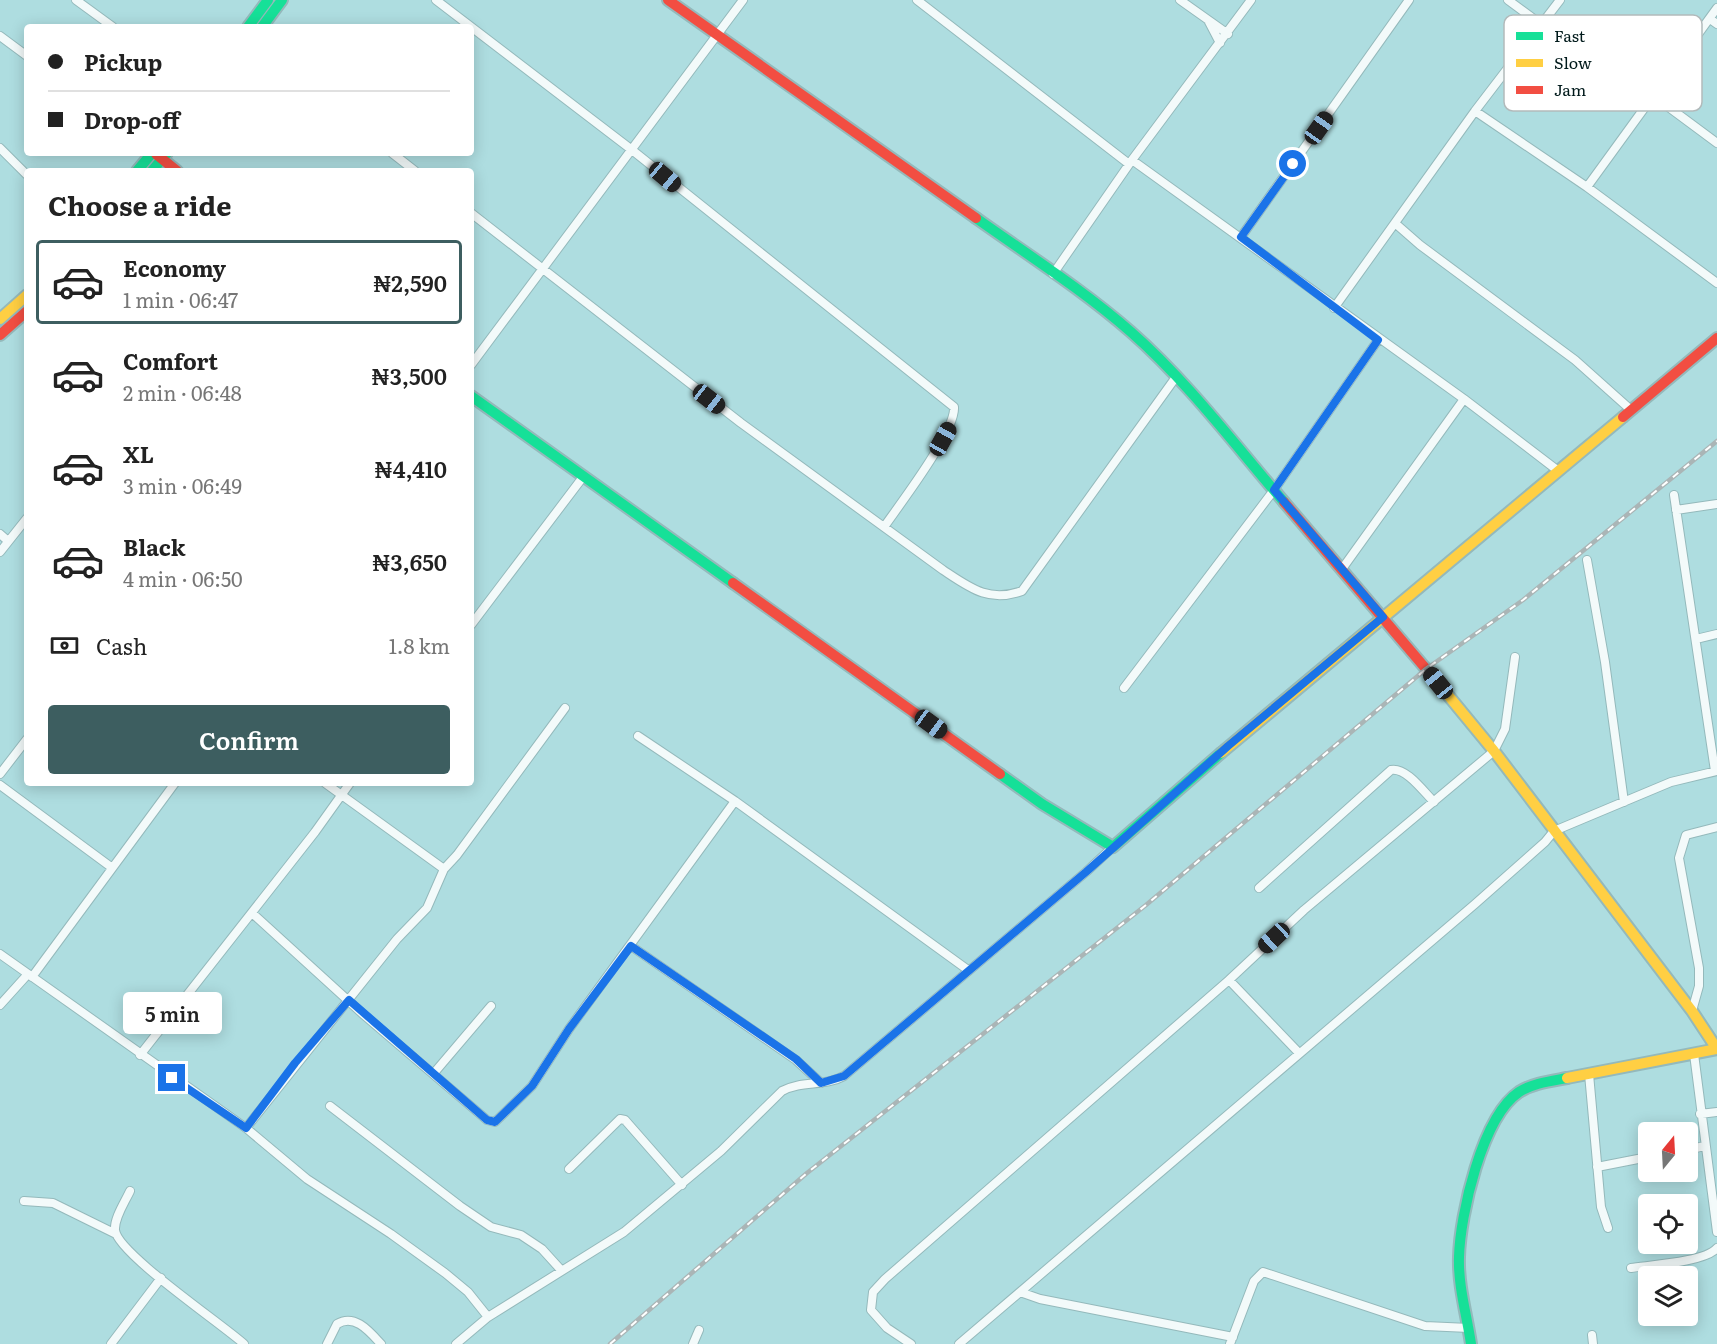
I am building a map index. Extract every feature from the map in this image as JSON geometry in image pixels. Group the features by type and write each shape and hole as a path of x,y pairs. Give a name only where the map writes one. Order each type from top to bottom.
{"street":[{"path":"76,0 109,24"},
{"path":"250,24 268,0"},
{"path":"264,24 282,0"},
{"path":"436,0 467,24"},
{"path":"474,361 743,0"},
{"path":"918,0 1130,162 1241,237 1334,308 1464,399 1557,470"},
{"path":"1180,0 1228,34"},
{"path":"1053,274 1130,162 1228,34 1251,0"},
{"path":"1241,237 1409,0"},
{"path":"1508,0 1528,15"},
{"path":"1549,15 1560,0"},
{"path":"674,2 1132,333 1176,377 1342,568 1494,751 1692,1011 1717,1049 1526,1088 1509,1100 1499,1113 1478,1165 1462,1222 1459,1257 1471,1344"},
{"path":"1702,30 1717,8"},
{"path":"1710,19 1717,24"},
{"path":"1209,21 1220,43"},
{"path":"474,29 632,150 954,407 951,423 943,439 884,527"},
{"path":"0,36 24,54"},
{"path":"1334,308 1504,74"},
{"path":"1475,111 1587,188 1717,283"},
{"path":"1587,188 1645,111"},
{"path":"1674,111 1717,143"},
{"path":"0,148 24,172"},
{"path":"141,168 158,156"},
{"path":"160,156 174,168"},
{"path":"396,156 411,168"},
{"path":"474,215 741,423 884,527 966,585 1000,597 1022,591 1176,377"},
{"path":"1396,224 1575,360 1631,410"},
{"path":"0,319 24,298"},
{"path":"0,335 24,314"},
{"path":"456,1344 488,1317 624,1232 682,1185 782,1091 792,1085 821,1083 844,1076 1383,617 1717,338"},
{"path":"1124,688 1274,490 1378,340"},
{"path":"474,398 1042,804 1113,847"},
{"path":"1342,568 1464,399"},
{"path":"474,621 583,477"},
{"path":"959,1344 1536,850 1554,831 1671,782 1716,771 1674,495"},
{"path":"1676,510 1717,504"},
{"path":"0,552 24,522"},
{"path":"0,534 8,541"},
{"path":"1587,560 1624,802"},
{"path":"1696,639 1717,634"},
{"path":"910,1344 887,1328 871,1310 871,1298 879,1286 1229,980 1304,910 1494,751 1505,729 1515,657"},
{"path":"246,1128 295,1063 397,939 427,908 444,869 457,855 565,708"},
{"path":"638,736 735,801 968,970"},
{"path":"0,774 24,743"},
{"path":"1259,888 1390,770 1397,769 1408,776 1434,802"},
{"path":"0,785 111,867"},
{"path":"0,1005 30,975 172,786"},
{"path":"329,786 444,869"},
{"path":"140,1055 252,913 348,786"},
{"path":"252,913 487,1120 498,1120 532,1086 569,1029 735,801"},
{"path":"1692,1011 1699,986 1699,968 1679,858 1686,835 1717,827"},
{"path":"631,946 796,1059 821,1083"},
{"path":"0,954 246,1128 307,1179 391,1234 456,1281 488,1317"},
{"path":"1229,980 1299,1053"},
{"path":"434,1073 491,1006"},
{"path":"1694,1054 1704,1146 1717,1232"},
{"path":"1589,1074 1601,1207 1608,1228"},
{"path":"330,1106 460,1206 491,1227 521,1235 542,1248 561,1270"},
{"path":"1701,1114 1717,1112"},
{"path":"569,1169 620,1119 625,1120 682,1185"},
{"path":"1698,1148 1704,1146"},
{"path":"1598,1167 1638,1159"},
{"path":"116,1234 115,1225 130,1191"},
{"path":"24,1201 52,1203 116,1234 161,1278 244,1344"},
{"path":"1631,1268 1700,1257 1711,1254 1717,1248"},
{"path":"1020,1292 1040,1299 1232,1341 1254,1281 1263,1272 1425,1326 1469,1328"},
{"path":"111,1344 161,1278"},
{"path":"327,1344 337,1324 346,1321 364,1327 381,1344"},
{"path":"693,1344 699,1330"},
{"path":"1592,1335 1593,1344"}],"railway":[{"path":"610,1344 807,1173 1146,905 1426,669 1523,600 1717,441"}],"traffic: fast":[{"path":"250,24 268,0"},
{"path":"264,24 282,0"},
{"path":"140,168 150,156"},
{"path":"154,168 164,156"},
{"path":"976,218 1075,287 1152,351 1192,393 1284,502"},
{"path":"474,398 733,583"},
{"path":"1000,774 1042,804 1113,847 1221,753"},
{"path":"1471,1344 1461,1290 1460,1239 1469,1193 1484,1144 1494,1122 1519,1092 1536,1084 1567,1078"}],"traffic: slow":[{"path":"0,319 24,298"},
{"path":"1221,753 1623,417"},
{"path":"1438,683 1494,751 1692,1011 1717,1049"},
{"path":"1567,1078 1717,1049"}],"traffic: jam":[{"path":"668,0 976,218"},
{"path":"158,156 173,168"},
{"path":"0,335 24,314"},
{"path":"1623,417 1717,338"},
{"path":"1284,502 1438,683"},
{"path":"733,583 1000,774"}],"route":[{"path":"172,1078 246,1128 295,1063 349,1000 487,1120 495,1122 532,1086 569,1029 631,946 796,1059 808,1068 821,1083 844,1076 1086,872 1228,746 1383,617 1274,490 1378,340 1241,237 1293,164"}]}
